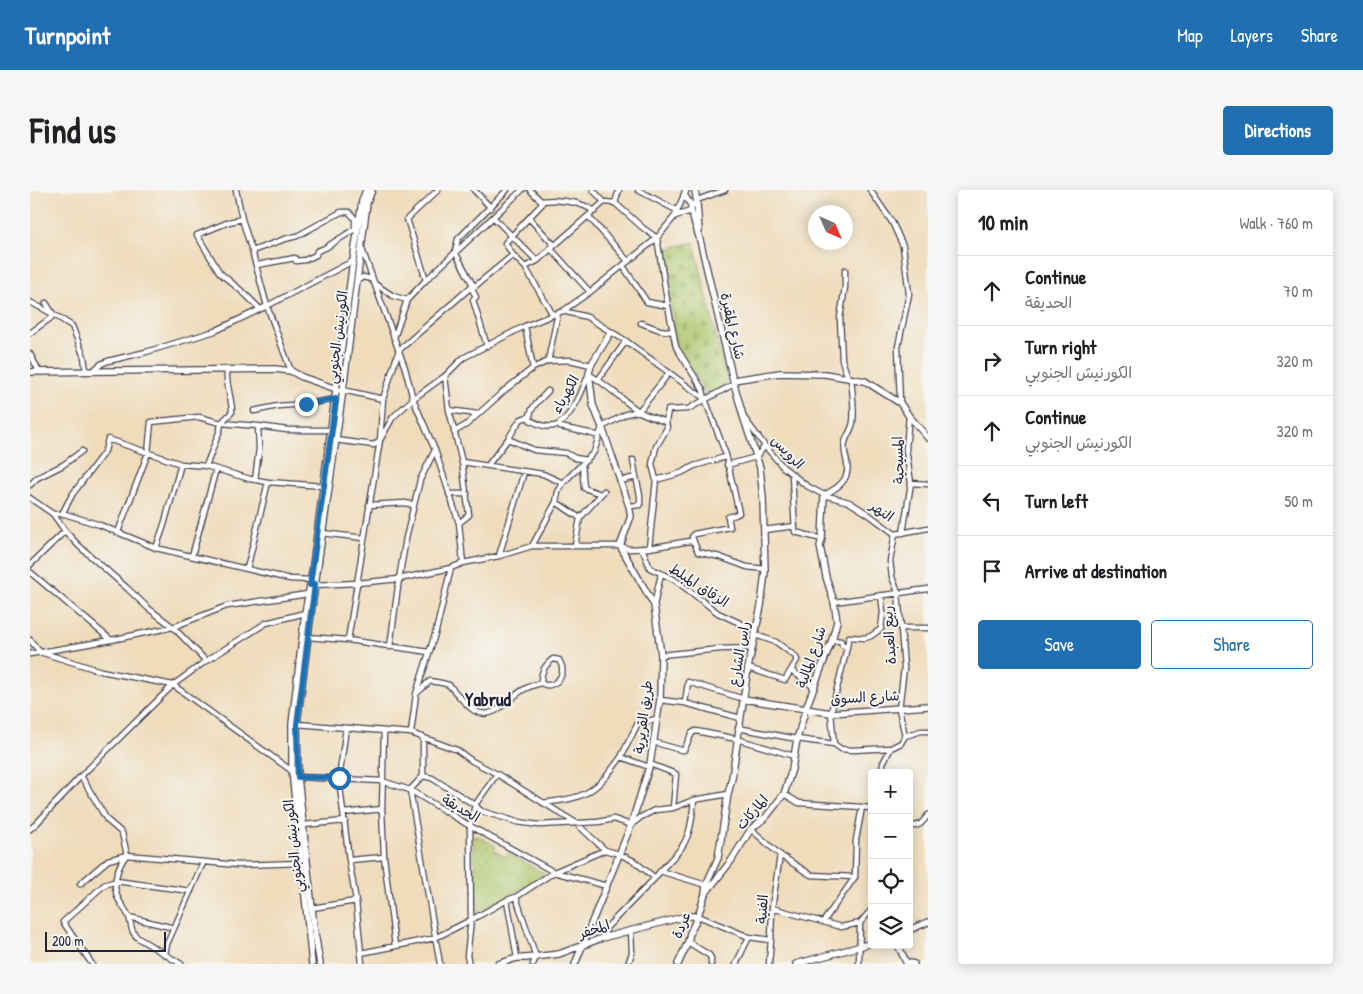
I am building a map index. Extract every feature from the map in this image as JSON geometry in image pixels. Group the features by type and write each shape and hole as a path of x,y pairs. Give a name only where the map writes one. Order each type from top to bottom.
{"street":[{"path":"236,190 242,219 268,306 291,371"},
{"name":"الكورنيش الجنوبي","path":"312,964 292,771 292,724 305,613 322,534 335,440 357,222 366,190"},
{"name":"الكورنيش الجنوبي","path":"320,964 298,777 297,724 331,430 336,399 340,390 367,202 372,190"},
{"path":"426,280 407,219 438,190"},
{"path":"474,190 491,208"},
{"path":"487,346 473,300 476,296 473,287 455,252 458,239 491,208 505,190"},
{"path":"394,338 407,300 455,252 494,218 522,190"},
{"path":"530,190 541,201 560,200 585,205 594,211"},
{"path":"593,190 604,202 615,203 657,238 676,347 703,390 725,457 739,513 728,517 730,527 694,534 692,538 698,552 720,557 747,567 765,569"},
{"path":"615,203 619,190"},
{"path":"638,190 676,210"},
{"path":"696,190 694,205 700,240"},
{"path":"674,216 725,190"},
{"path":"870,190 892,222 903,246 909,294 898,347 900,403"},
{"path":"335,440 374,445 380,440 393,417 413,399 445,376 463,358 525,326 558,313 590,292 657,238 674,216 685,192 694,205 700,240"},
{"path":"541,201 542,204 505,243 558,313 587,317 626,341 705,400"},
{"path":"525,267 537,261 604,202"},
{"path":"252,251 297,236 341,212 349,212 357,222 355,229 318,251 316,255 305,260 296,261 295,258 257,264"},
{"path":"588,216 628,261"},
{"path":"494,218 537,261"},
{"path":"529,218 590,292"},
{"path":"242,219 229,222 197,235 220,273 260,309"},
{"name":"شارع المقبرة","path":"700,240 743,416"},
{"path":"361,246 399,350 413,399 435,450 459,523 463,563"},
{"path":"348,640 380,440 383,398 399,350 513,254"},
{"path":"93,371 108,361 215,331 268,306 353,261"},
{"path":"623,266 647,302 668,306"},
{"path":"824,495 839,487 847,473 848,465 844,444 852,429 854,416 849,378 842,360 840,318 845,287 845,270"},
{"path":"357,281 363,277 371,279 392,296 407,300"},
{"path":"30,302 72,326 84,357 86,371"},
{"path":"46,303 53,314"},
{"path":"548,362 558,313"},
{"path":"30,333 51,318 53,314"},
{"path":"641,323 660,330 673,332"},
{"path":"525,326 533,368"},
{"path":"610,332 591,366 589,374 593,405 630,506 631,516 620,546"},
{"path":"598,380 626,341"},
{"path":"30,354 39,371"},
{"path":"454,432 466,425 533,368 548,362 570,360 591,366"},
{"path":"206,466 221,424 232,412 226,378 227,369"},
{"path":"30,372 275,369 291,371 302,377 340,390 383,398"},
{"path":"649,548 656,480 652,464 656,447 667,428 668,410 688,409 734,382 780,373 825,374 865,381 900,403 928,438"},
{"path":"589,374 639,411 666,422"},
{"name":"الكهرباء","path":"558,425 565,421 589,374"},
{"path":"532,546 556,502 558,492 563,483 594,452 602,427 626,414 639,411 669,374"},
{"path":"445,376 449,410 462,462 467,494 469,515 459,523"},
{"path":"529,417 532,408 548,391"},
{"path":"254,411 336,399"},
{"path":"449,410 477,414"},
{"name":"الرويس","path":"743,416 783,467 806,486 824,495"},
{"name":"راس الشارع","path":"705,894 706,885 718,858 748,668 761,606 765,569 763,498 760,468 743,416"},
{"name":"المسيحية","path":"903,533 911,484 906,449 909,416"},
{"path":"529,417 530,420 544,427 550,428 558,425 599,436"},
{"path":"488,465 520,420 529,417"},
{"path":"118,532 148,453 151,422 199,418 221,424 288,430 331,430"},
{"path":"255,480 259,449 258,426"},
{"path":"62,514 72,496 105,452 108,439 181,464 206,466 255,480 324,486"},
{"path":"508,439 534,450 566,453 576,458 587,460"},
{"path":"727,465 756,457 765,446"},
{"path":"390,647 406,538 420,480 435,450"},
{"path":"30,485 37,478 63,465 82,451"},
{"path":"656,480 725,457"},
{"path":"630,506 640,505 640,495 633,460"},
{"path":"462,462 543,474 563,483"},
{"path":"156,548 181,464"},
{"path":"575,546 580,518 602,493 584,488 582,464"},
{"path":"192,556 216,469"},
{"path":"499,556 524,472"},
{"path":"792,474 795,532 822,539"},
{"path":"620,481 636,477"},
{"path":"247,569 268,482"},
{"path":"911,484 928,484"},
{"path":"449,494 467,494"},
{"name":"النهر","path":"824,495 849,502 895,534 928,528"},
{"name":"شارع المالية","path":"806,708 815,688 837,621 820,546 824,495"},
{"path":"30,498 53,514 78,545 172,627 206,661"},
{"path":"556,502 580,518"},
{"path":"369,505 405,503 414,505"},
{"path":"53,514 62,514 100,525 156,548 312,583 357,583 399,579 451,568 463,563 499,556 532,546 620,546 629,549 694,542"},
{"path":"764,530 795,526"},
{"path":"30,565 65,531"},
{"path":"322,534 364,538"},
{"name":"ربيع العبدة","path":"895,534 890,561 892,577 898,592 904,668 899,709 905,736"},
{"name":"طريق القريرية","path":"575,964 631,824 649,766 660,700 661,654 654,605 620,546"},
{"name":"الزقاق المبلط","path":"642,548 650,568 675,580 718,613 776,642 795,656 797,660 791,670"},
{"path":"411,733 416,694 436,631 451,568"},
{"path":"30,572 111,640"},
{"path":"654,605 661,574"},
{"path":"834,602 928,589"},
{"path":"30,654 172,627 227,606 308,594"},
{"path":"834,744 831,713 846,647 850,637 865,638 881,628 883,612 882,594"},
{"path":"31,827 173,685 206,661 266,623 305,613"},
{"path":"901,628 928,628"},
{"path":"307,638 348,640 429,652"},
{"path":"30,640 40,652 101,671 173,685 292,771"},
{"path":"832,640 841,641 842,646 846,647"},
{"path":"661,654 752,648"},
{"path":"416,694 430,681 449,685 476,713 484,714 494,711 525,688 541,683 544,686 550,686 557,682 561,675 562,667 559,660 553,659 544,668 541,683"},
{"path":"748,668 786,680 791,670 815,688"},
{"path":"686,703 688,682 744,698"},
{"name":"شارع السوق","path":"744,698 831,713 928,706"},
{"path":"660,700 686,703 740,718"},
{"name":"الماركات","path":"705,894 731,861 751,829 770,812 784,794 792,769 797,739 806,708"},
{"path":"542,804 586,793 606,778 622,758 638,722 657,719"},
{"path":"297,724 411,733 457,750 542,804 576,823 605,850 634,860 655,878"},
{"path":"346,728 339,778 356,901 362,964"},
{"path":"738,728 834,744 841,748 853,750 891,748 901,743 905,736 921,731 928,732"},
{"path":"384,731 382,781 384,857 396,946"},
{"path":"653,742 684,750 692,733 696,731 737,739 794,756"},
{"path":"423,737 422,776 410,790 440,964"},
{"path":"882,769 883,763 891,748"},
{"path":"622,758 676,774 673,808"},
{"path":"469,964 468,956 472,920 470,826 474,805 497,774"},
{"path":"80,776 106,820 122,832 127,855"},
{"path":"422,776 432,778 481,811 518,822 539,825 598,822 614,819 631,824 655,810 673,808 694,800 728,794"},
{"name":"الحديقة","path":"298,777 382,781 410,790 470,826 554,872 607,886"},
{"path":"784,794 799,803 868,807"},
{"path":"602,938 607,927 680,850 692,825 694,800"},
{"path":"823,922 855,877 856,840 862,807"},
{"path":"344,813 382,809"},
{"path":"913,827 920,825 928,816"},
{"path":"303,825 345,821"},
{"path":"751,829 780,855 811,875 855,877"},
{"path":"361,953 435,938 516,897 554,872 605,850"},
{"path":"127,855 122,860 116,881 116,893 129,917 133,934 181,964"},
{"path":"80,884 108,860 127,855 238,865 302,863"},
{"name":"الفنية","path":"769,964 772,940 772,908 780,855"},
{"path":"349,860 384,857"},
{"path":"165,954 167,944 203,863"},
{"path":"660,871 706,885"},
{"path":"92,964 63,922 104,885 116,881 191,891"},
{"name":"عردة","path":"678,964 705,894"},
{"path":"516,897 536,957 533,964"},
{"path":"507,900 517,958"},
{"path":"312,908 356,901"},
{"path":"772,908 842,927 860,923 868,914"},
{"name":"المخفر","path":"498,964 517,958 559,954 602,938 687,916 698,916"},
{"path":"698,916 749,937 772,940"},
{"path":"129,917 174,928"},
{"path":"913,928 928,922"},
{"path":"858,964 860,923"},
{"path":"628,964 632,953 631,931"},
{"path":"736,964 749,937"},
{"path":"688,942 709,955 712,958 711,964"},
{"path":"796,964 868,944"},
{"path":"900,949 906,962 914,964"}],"green space":[{"path":"694,242 728,385 706,395 676,343 663,250"},
{"path":"473,836 478,836 496,846 494,850 505,857 508,853 544,873 543,876 477,912"}],"district":[{"name":"Yabrud","path":"488,699"}],"route":[{"path":"306,404 336,399 310,585 315,584 297,724 298,777 339,778"}]}
